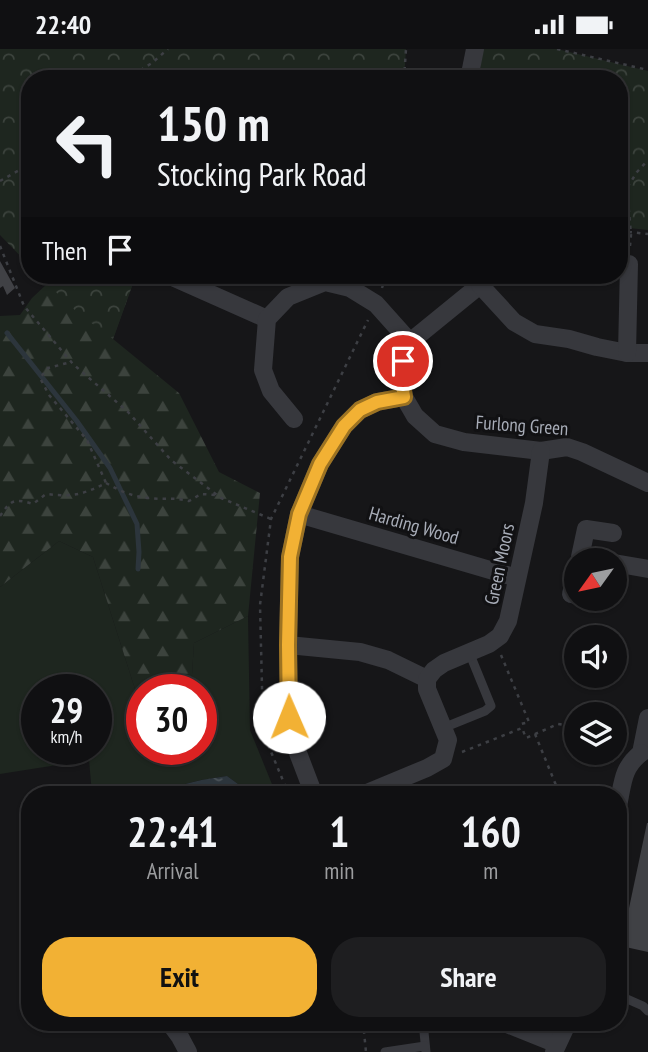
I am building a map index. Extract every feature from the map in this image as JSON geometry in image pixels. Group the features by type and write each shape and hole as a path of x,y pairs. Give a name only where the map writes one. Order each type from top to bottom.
{"street":[{"path":"471,70 475,49"},
{"path":"627,353 629,264"},
{"path":"188,284 267,319"},
{"path":"294,419 271,391 262,370 267,319 288,297 313,284"},
{"path":"340,284 376,304 410,341"},
{"path":"311,786 298,753 289,717 290,557 299,514 320,464 344,426 360,410 377,402 404,397 401,378 410,341 479,284"},
{"path":"487,284 514,322 535,334 569,339 597,348 648,353"},
{"name":"Furlong Green","path":"404,397 415,417 435,434 464,442 541,451 567,447 648,483"},
{"name":"Green Moors","path":"426,679 444,663 489,644 500,636 508,621 534,503 541,451"},
{"name":"Harding Wood","path":"299,514 517,578"},
{"path":"582,548 586,529 612,533"},
{"path":"627,565 648,569"},
{"path":"288,645 360,652 388,660 426,679 427,689 448,740 443,759 385,786"},
{"path":"622,786 630,761 645,754 648,718"},
{"path":"176,1031 188,1052"},
{"path":"521,1031 556,1048 564,1031"}],"lane":[{"path":"443,728 491,706 469,652"},
{"path":"627,999 648,1011"},
{"path":"385,1052 426,1049 424,1031"}],"path":[{"path":"141,70 167,49"},
{"path":"405,70 406,49"},
{"path":"556,49 648,70"},
{"path":"628,186 648,160"},
{"path":"0,181 21,170"},
{"path":"628,199 631,232 629,264"},
{"path":"628,232 648,235"},
{"path":"0,246 24,306 71,362 128,412 171,460 219,496 271,519"},
{"path":"71,362 48,368 40,378 49,395 87,440 106,483 122,492 149,498 189,501 201,494 219,496"},
{"path":"0,516 9,503 19,500 33,504 46,494 67,496 86,493 106,483"},
{"path":"443,759 522,727 526,738 558,724 564,725"},
{"path":"535,734 556,786"},
{"path":"364,1031 366,1052"}],"green space":[{"path":"0,49 406,49 405,70 21,70 21,257 0,235"},
{"path":"481,49 557,49 648,71 648,230 628,228 628,70 480,70"},
{"path":"47,284 133,284 113,339 179,393 219,472 260,493 248,616 194,643 192,674 130,674 93,557 59,541 0,587 0,316 20,315 32,298"},
{"path":"47,284 133,284 113,339 78,313"},
{"path":"59,541 93,557 130,674 126,674 126,765 217,765 217,674 192,674 194,643 248,616 250,730 273,786 239,786 227,776 181,786 91,786 89,765 112,765 112,674 21,674 21,765 57,765 0,774 0,587"}],"water":[{"path":"227,776 239,786 181,786"}],"building":[{"path":"0,261 15,288 7,295 3,286 0,288"},
{"path":"648,823 648,952 627,947 627,918"}],"waterway":[{"path":"7,333 110,468 137,524 138,569"}],"route":[{"path":"289,717 290,557 299,514 320,464 344,426 360,410 377,402 404,397 401,378 403,361"}]}
